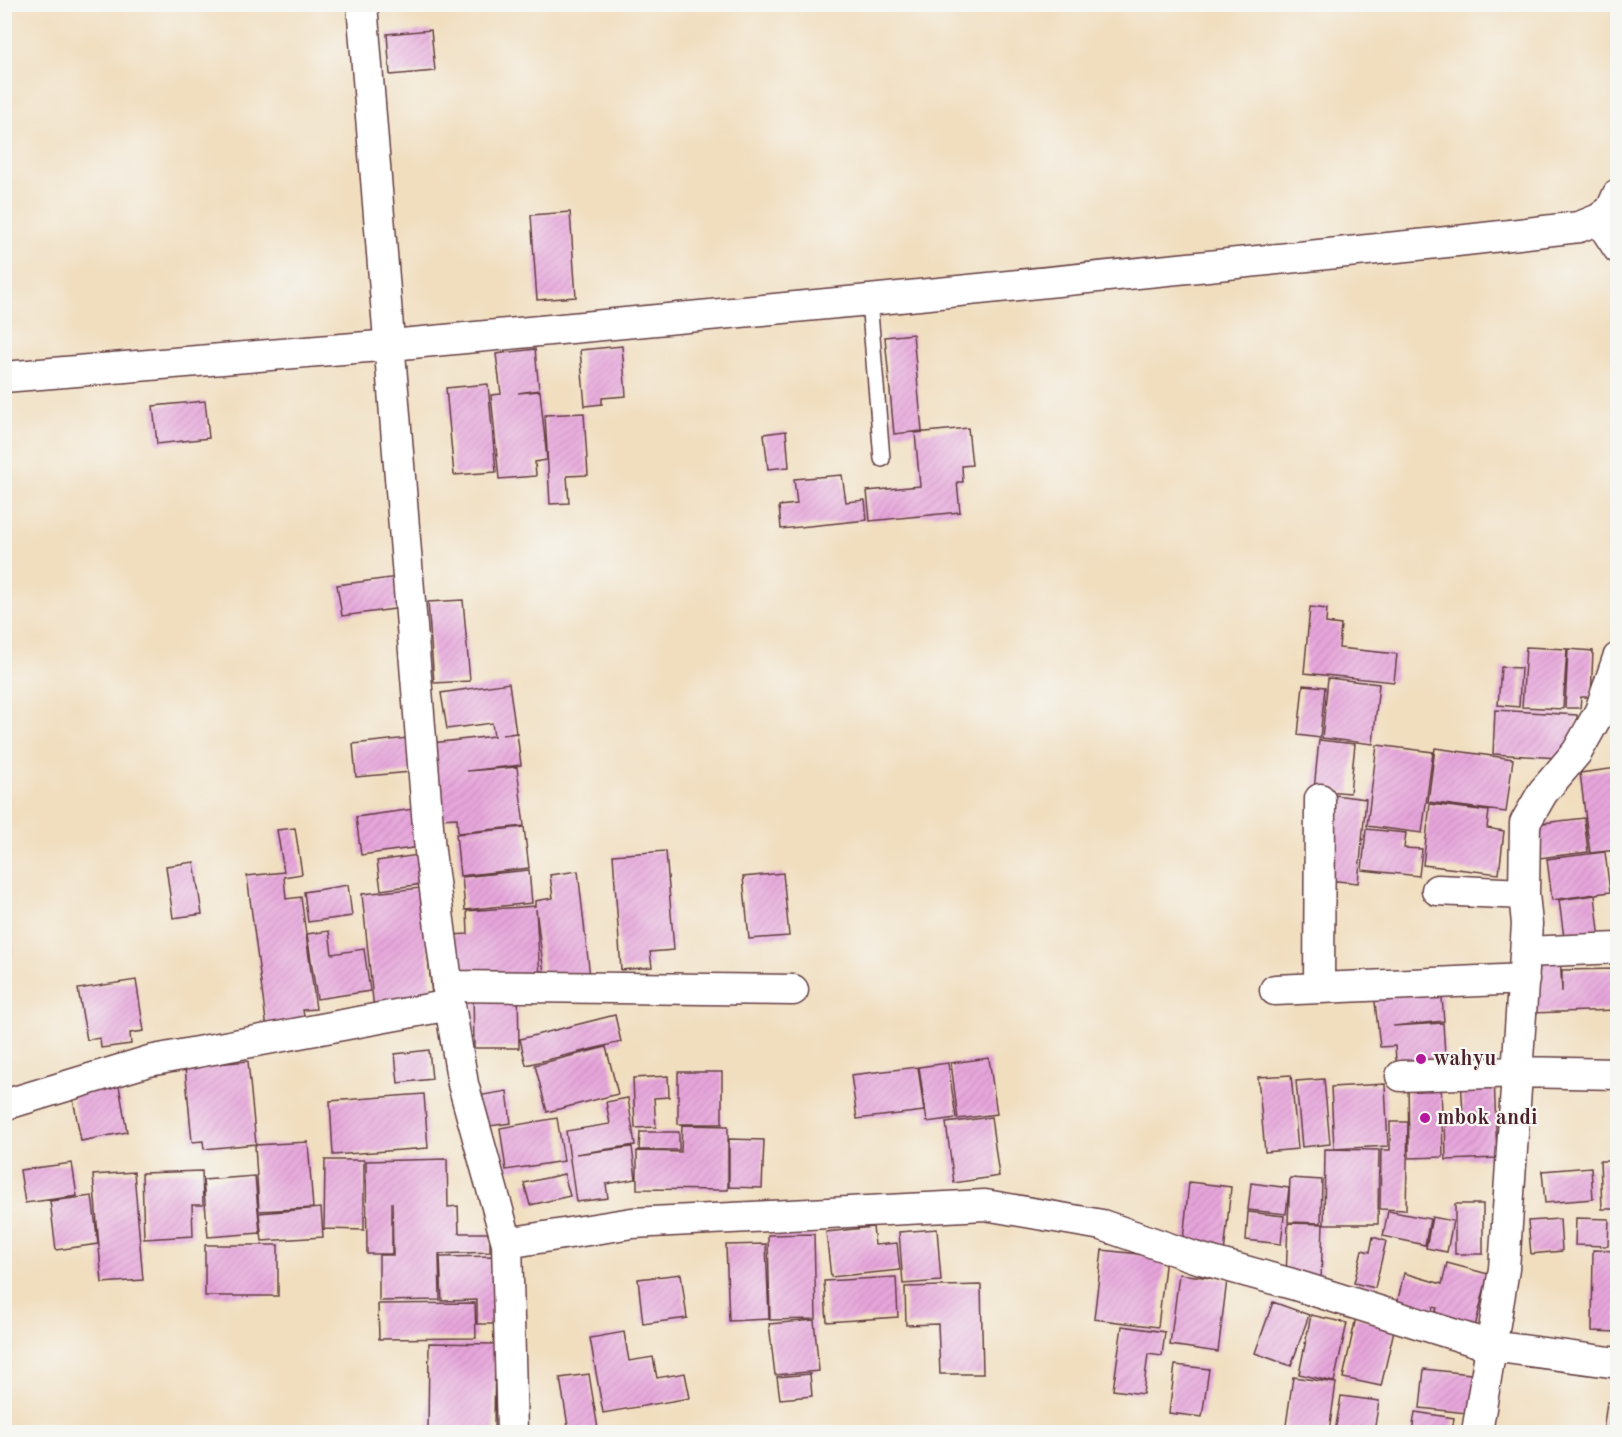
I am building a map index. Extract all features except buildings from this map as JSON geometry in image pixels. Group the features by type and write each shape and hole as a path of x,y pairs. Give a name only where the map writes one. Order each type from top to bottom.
{"street":[{"path":"362,4 430,851 448,996 463,1084 507,1243 512,1432"},
{"path":"4,377 391,345 1468,240 1579,227 1611,208 1617,248"},
{"path":"1477,1432 1504,1269 1527,924 1524,894 1525,823 1543,792 1577,752 1600,711 1617,658"},
{"path":"1319,988 1320,799"},
{"path":"1437,890 1524,894"},
{"path":"1275,990 1319,988 1525,965 1617,948"},
{"path":"4,1105 149,1061 448,996 793,990"},
{"path":"1401,1076 1518,1072 1617,1074"},
{"path":"507,1243 632,1223 985,1205 1102,1225 1194,1257 1292,1284 1491,1346 1617,1363"}],"lane":[{"path":"869,300 882,459"}],"place":[{"name":"wahyu","path":"1421,1059"},
{"name":"mbok andi","path":"1425,1118"}]}
